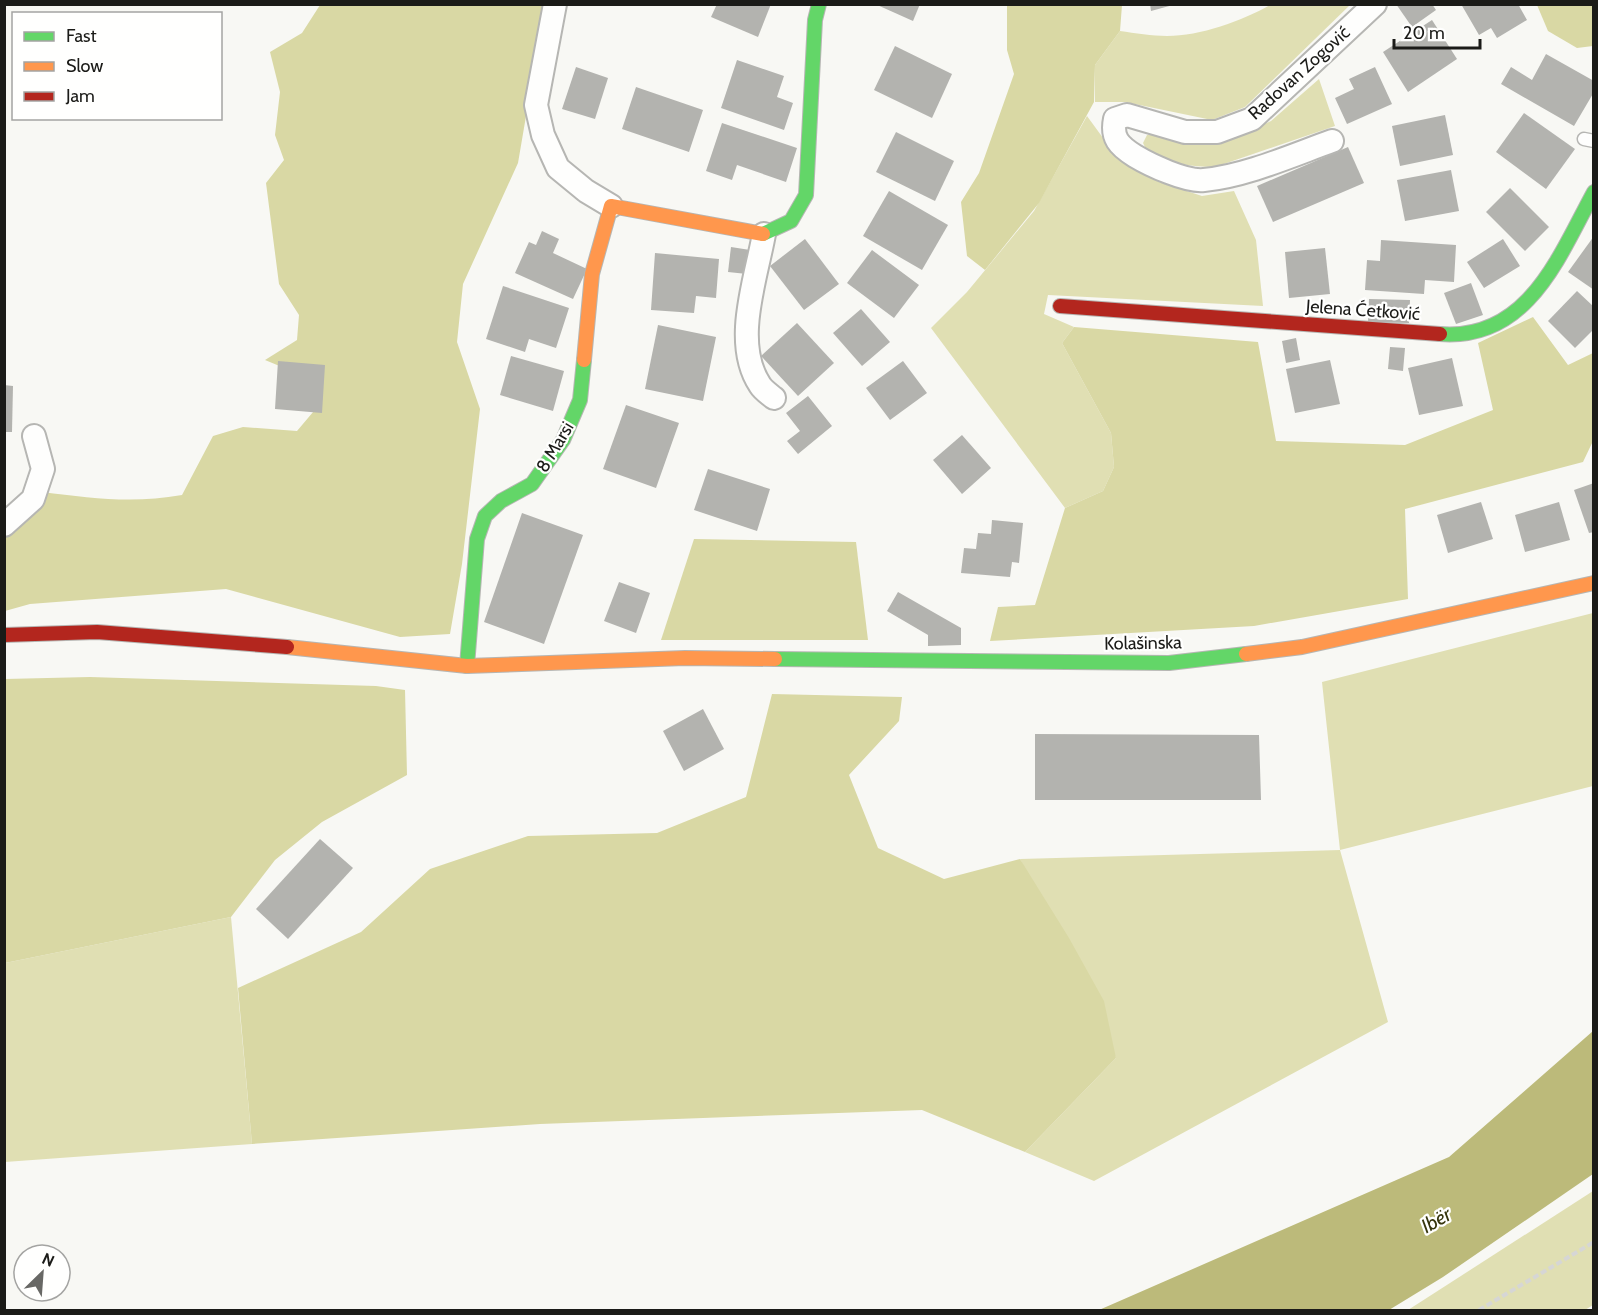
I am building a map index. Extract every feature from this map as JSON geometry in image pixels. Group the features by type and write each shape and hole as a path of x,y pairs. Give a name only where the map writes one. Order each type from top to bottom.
{"main road":[{"path":"611,206 764,234 786,228 797,214 806,195 815,20 819,4"},
{"name":"Jelena Ćetković","path":"1060,306 1450,335 1481,330 1498,324 1514,314 1538,285 1593,192"},
{"name":"8 Marsi","path":"467,666 477,538 486,516 501,501 532,484 563,440 580,400 592,274 611,206"},
{"name":"Kolašinska","path":"4,635 97,632 292,647 467,666 685,658 1169,663 1302,647 1593,583"}],"street":[{"path":"555,4 536,105 543,135 558,168 586,191 611,206"},
{"name":"Radovan Zogović","path":"1332,141 1266,165 1202,180 1147,164 1122,148 1115,139 1113,129 1115,119 1127,115 1185,132 1217,132 1252,118 1375,4"},
{"path":"764,234 747,326 748,354 760,385 774,398"},
{"path":"4,525 33,499 43,469 34,436"}],"path":[{"path":"1479,1311 1593,1242"}],"green space":[{"path":"320,5 545,5 518,163 463,284 457,342 480,409 462,564 450,634 400,637 226,589 30,604 5,611 5,524 42,492 129,500 182,495 213,436 243,427 297,431 319,405 311,379 265,360 297,340 299,315 279,284 266,183 284,160 275,135 280,92 270,52 302,33"},
{"path":"1007,5 1122,5 1120,31 1095,65 1094,102 1039,203 985,270 967,256 961,202 979,173 1014,74 1007,50"},
{"path":"1270,5 1350,5 1245,107 1212,120 1125,102 1095,102 1095,65 1120,31 1161,36 1193,33 1234,22"},
{"path":"1537,5 1593,5 1593,46 1577,48 1548,31"},
{"path":"1319,79 1335,126 1215,167 1172,162 1148,153 1143,143 1147,135 1245,133 1271,121"},
{"path":"1087,116 1114,153 1159,182 1202,196 1234,191 1256,240 1263,306 1048,295 1044,314 1074,327 1062,343 1111,433 1114,467 1103,491 1065,508 931,328 967,292 1034,211"},
{"path":"1533,317 1568,365 1593,353 1593,441 1583,462 1405,509 1408,599 1254,626 990,641 998,607 1035,605 1065,508 1103,491 1114,467 1111,433 1062,343 1074,327 1258,342 1276,441 1405,445 1493,410 1478,343"},
{"path":"694,539 856,542 868,640 661,640"},
{"path":"1593,613 1593,786 1340,850 1322,682"},
{"path":"90,677 376,686 405,690 407,775 322,822 275,860 231,917 5,963 5,679"},
{"path":"772,694 902,697 899,721 849,775 878,848 944,879 1020,859 1069,938 1104,1001 1116,1058 1025,1152 922,1110 540,1124 252,1144 238,988 361,932 430,869 528,836 657,833 746,797"},
{"path":"1340,850 1388,1022 1094,1181 1025,1152 1116,1058 1020,859"},
{"path":"231,917 252,1144 5,1162 5,963"},
{"path":"1593,1191 1593,1305 1585,1310 1408,1310"}],"water":[{"name":"Ibër","path":"1593,1031 1593,1174 1443,1277 1389,1310 1099,1310 1449,1157"}],"building":[{"path":"717,4 771,4 758,37 711,17"},
{"path":"875,4 920,4 913,21"},
{"path":"1150,4 1173,4 1173,5 1151,11"},
{"path":"1396,4 1432,4 1436,10 1412,27"},
{"path":"1461,4 1518,4 1527,20 1497,38 1491,28 1479,35"},
{"path":"1432,20 1457,59 1408,92 1383,52"},
{"path":"895,46 952,74 932,118 874,90"},
{"path":"1546,54 1594,81 1594,92 1574,126 1501,84 1511,67 1532,80"},
{"path":"737,60 784,76 777,97 793,103 784,130 721,108"},
{"path":"576,67 608,78 595,119 562,109"},
{"path":"1375,67 1392,104 1347,124 1335,98 1354,89 1349,79"},
{"path":"636,87 703,110 689,152 622,129"},
{"path":"1524,113 1575,149 1546,189 1496,152"},
{"path":"1445,115 1453,155 1400,166 1392,126"},
{"path":"722,123 797,148 786,182 737,165 732,180 706,171"},
{"path":"896,132 954,161 935,201 876,172"},
{"path":"1348,147 1364,183 1273,222 1257,186"},
{"path":"1451,170 1459,211 1405,221 1397,180"},
{"path":"1510,188 1549,227 1525,251 1486,212"},
{"path":"889,191 948,225 922,270 863,236"},
{"path":"542,231 559,239 553,253 587,269 573,299 515,273 529,242 536,245"},
{"path":"1594,236 1594,290 1568,272"},
{"path":"805,239 839,284 804,310 770,266"},
{"path":"1503,239 1520,266 1484,288 1467,262"},
{"path":"1381,240 1456,245 1454,282 1425,280 1424,294 1365,290 1367,260 1380,261"},
{"path":"731,247 750,250 747,274 728,272"},
{"path":"1325,248 1330,294 1289,298 1285,252"},
{"path":"872,250 919,285 894,318 847,283"},
{"path":"655,253 719,259 716,298 696,296 694,313 651,310"},
{"path":"1471,283 1483,315 1456,324 1444,293"},
{"path":"503,286 569,308 556,348 529,339 525,352 486,339"},
{"path":"1577,291 1594,307 1594,329 1575,348 1548,321"},
{"path":"1369,299 1410,300 1409,323 1368,322"},
{"path":"861,309 890,342 862,366 833,333"},
{"path":"797,323 834,363 798,396 761,356"},
{"path":"658,325 716,337 703,401 645,389"},
{"path":"1296,338 1300,360 1286,363 1282,341"},
{"path":"1390,347 1405,348 1403,371 1388,369"},
{"path":"511,356 564,371 553,411 500,395"},
{"path":"1452,358 1463,406 1419,415 1408,368"},
{"path":"1330,360 1340,404 1295,413 1286,369"},
{"path":"278,361 325,365 322,413 275,409"},
{"path":"903,361 927,393 890,420 866,388"},
{"path":"4,385 13,386 12,432 4,432"},
{"path":"808,396 832,426 798,454 787,441 800,431 786,413"},
{"path":"626,405 679,423 656,488 603,469"},
{"path":"962,435 991,468 962,494 933,460"},
{"path":"708,469 770,489 757,531 694,510"},
{"path":"1594,483 1594,532 1589,533 1574,490"},
{"path":"1481,502 1493,539 1448,553 1437,515"},
{"path":"1559,502 1570,540 1525,552 1515,515"},
{"path":"522,513 583,535 544,644 484,622"},
{"path":"992,520 1023,523 1019,563 1012,562 1010,577 961,573 964,548 976,549 978,533 991,534"},
{"path":"619,582 650,593 636,633 604,621"},
{"path":"898,592 961,628 961,645 928,646 928,635 887,611"},
{"path":"703,709 724,749 684,771 663,731"},
{"path":"1035,734 1259,735 1261,800 1035,800"},
{"path":"320,839 353,868 288,939 256,909"}],"traffic: fast":[{"path":"763,234 791,221 806,195 815,20 819,4"},
{"path":"1440,334 1470,333 1496,324 1518,309 1537,290 1553,267 1594,192"},
{"path":"467,666 477,539 485,516 501,501 532,484 563,440 580,400 584,360"},
{"path":"775,659 1169,663 1246,654"}],"traffic: slow":[{"path":"584,360 592,274 611,206 763,234"},
{"path":"1246,654 1302,647 1594,583"},
{"path":"287,647 467,666 685,658 775,659"}],"traffic: jam":[{"path":"1060,306 1440,334"},
{"path":"4,635 97,632 287,647"}]}
